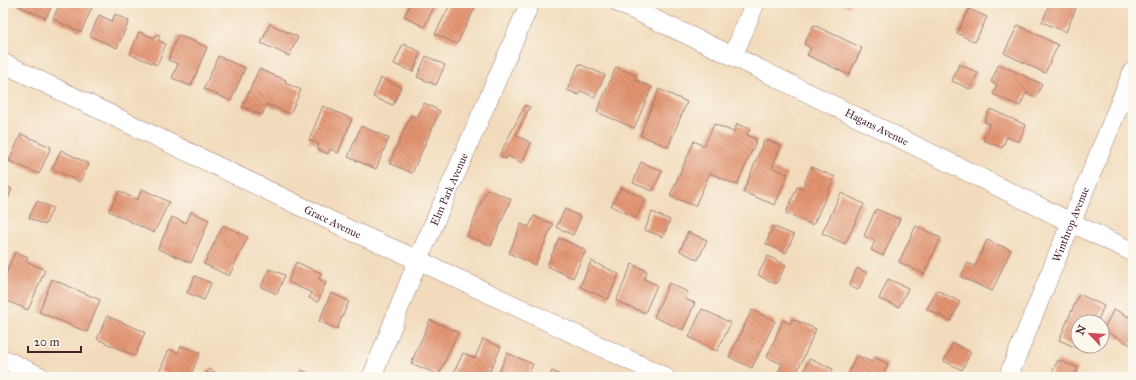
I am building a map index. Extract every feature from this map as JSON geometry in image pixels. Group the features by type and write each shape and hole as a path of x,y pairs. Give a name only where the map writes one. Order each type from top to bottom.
{"street":[{"name":"Elm Park Avenue","path":"372,377 418,260 530,3"},
{"name":"Hagans Avenue","path":"620,3 734,56 1133,252"},
{"path":"734,56 755,3"},
{"name":"Grace Avenue","path":"3,63 347,229 418,260 665,377"},
{"name":"Winthrop Avenue","path":"1008,377 1070,222 1133,71"},
{"path":"3,359 41,377"}],"building":[{"path":"19,3 53,3 46,18 18,6"},
{"path":"60,3 94,3 81,32 53,19"},
{"path":"411,3 436,3 424,27 404,16"},
{"path":"451,3 471,3 476,6 457,44 435,34"},
{"path":"841,3 851,3 849,7"},
{"path":"1050,3 1078,3 1066,32 1042,22"},
{"path":"969,9 987,17 975,42 957,33"},
{"path":"115,14 129,21 117,48 90,36 99,15 112,21"},
{"path":"270,24 298,37 289,56 261,43"},
{"path":"814,25 862,48 849,75 807,55 811,48 804,44"},
{"path":"1018,25 1058,45 1045,73 1004,53"},
{"path":"139,32 155,38 157,34 160,35 158,40 166,44 157,65 130,54"},
{"path":"178,35 207,47 191,86 172,78 178,64 168,60"},
{"path":"403,44 421,52 413,72 394,64"},
{"path":"218,56 245,68 231,101 204,89"},
{"path":"426,56 445,65 436,85 417,77"},
{"path":"579,64 605,75 595,97 581,91 579,95 567,90"},
{"path":"959,64 978,73 970,89 952,81"},
{"path":"999,64 1042,84 1036,97 1026,93 1020,106 993,94 997,85 991,82"},
{"path":"616,67 637,76 635,80 652,87 634,128 597,112"},
{"path":"259,69 286,80 285,83 301,90 290,114 267,104 262,115 242,107"},
{"path":"381,78 401,87 393,105 373,97"},
{"path":"659,89 687,102 668,147 640,135"},
{"path":"424,103 440,111 412,173 389,163 411,115 417,118"},
{"path":"525,105 530,107 516,135 531,143 522,163 508,156 506,159 499,156"},
{"path":"323,106 352,119 338,153 330,149 328,154 317,149 319,144 309,140"},
{"path":"990,109 1026,125 1019,142 1007,137 1002,148 983,140 990,124 984,122"},
{"path":"714,124 734,132 737,124 750,129 747,135 757,139 737,185 710,173 695,206 670,196 694,141 704,146"},
{"path":"361,126 389,138 376,169 348,157"},
{"path":"21,134 51,147 39,174 9,161"},
{"path":"3,135 6,137 3,145"},
{"path":"765,139 781,146 772,168 788,174 775,205 743,192"},
{"path":"61,150 89,164 80,182 52,169"},
{"path":"641,162 662,171 653,191 633,183"},
{"path":"811,167 835,177 813,225 786,213 797,187 802,189"},
{"path":"3,185 12,189 5,206 3,205"},
{"path":"621,187 645,199 636,218 611,206"},
{"path":"142,189 169,202 154,233 109,211 119,191 137,200"},
{"path":"487,189 511,199 491,246 467,236"},
{"path":"841,193 864,204 845,244 822,233"},
{"path":"37,201 53,208 45,225 29,218"},
{"path":"565,209 581,217 573,235 556,227"},
{"path":"876,209 900,219 883,256 871,250 875,241 864,236"},
{"path":"191,212 209,220 191,263 158,249 172,217 186,223"},
{"path":"652,212 670,220 663,237 645,230"},
{"path":"534,216 553,224 535,265 509,253 521,224 529,227"},
{"path":"223,225 248,237 229,276 204,264"},
{"path":"773,226 794,235 786,253 766,244"},
{"path":"916,226 941,238 924,274 899,262"},
{"path":"688,232 707,240 698,260 680,251"},
{"path":"559,238 586,250 573,278 547,266"},
{"path":"987,240 1011,250 992,291 961,277 967,263 975,266"},
{"path":"15,252 28,257 26,261 45,270 28,310 3,299 3,280"},
{"path":"768,256 786,265 776,284 758,275"},
{"path":"591,261 619,274 608,299 580,287"},
{"path":"296,262 321,273 319,279 326,282 318,302 309,298 312,293 288,282"},
{"path":"632,264 647,271 644,279 657,285 645,313 616,301"},
{"path":"857,268 867,273 858,290 849,286"},
{"path":"269,269 285,275 277,294 261,287"},
{"path":"195,276 211,283 204,300 187,293"},
{"path":"52,279 100,300 87,332 39,312"},
{"path":"888,279 908,288 899,307 879,299"},
{"path":"669,283 688,292 685,299 695,303 683,330 654,317"},
{"path":"937,290 960,302 951,321 927,309"},
{"path":"331,293 349,301 337,329 319,321"},
{"path":"1079,294 1104,306 1100,314 1070,314"},
{"path":"702,309 731,323 717,351 689,337"},
{"path":"1114,309 1133,319 1133,341 1131,345 1110,334 1110,317"},
{"path":"752,310 775,321 752,368 729,357"},
{"path":"1070,315 1070,345 1059,340"},
{"path":"107,316 145,332 135,356 97,339"},
{"path":"792,319 816,329 795,377 776,377 782,364 767,357 783,320 790,324"},
{"path":"430,320 458,332 439,375 411,363"},
{"path":"483,339 501,347 490,371 487,369 483,377 452,377 463,353 475,358"},
{"path":"953,343 971,352 962,370 944,361"},
{"path":"181,346 200,353 190,377 175,377 160,371 169,349 178,353"},
{"path":"507,353 533,364 527,377 497,377"},
{"path":"856,355 872,362 874,357 888,364 883,377 847,377"},
{"path":"809,359 833,369 829,377 802,377"},
{"path":"1058,360 1078,368 1075,377 1050,377"},
{"path":"208,369 226,377 205,377"},
{"path":"302,370 313,375 312,377 298,377"},
{"path":"552,371 565,377 550,377"}]}
